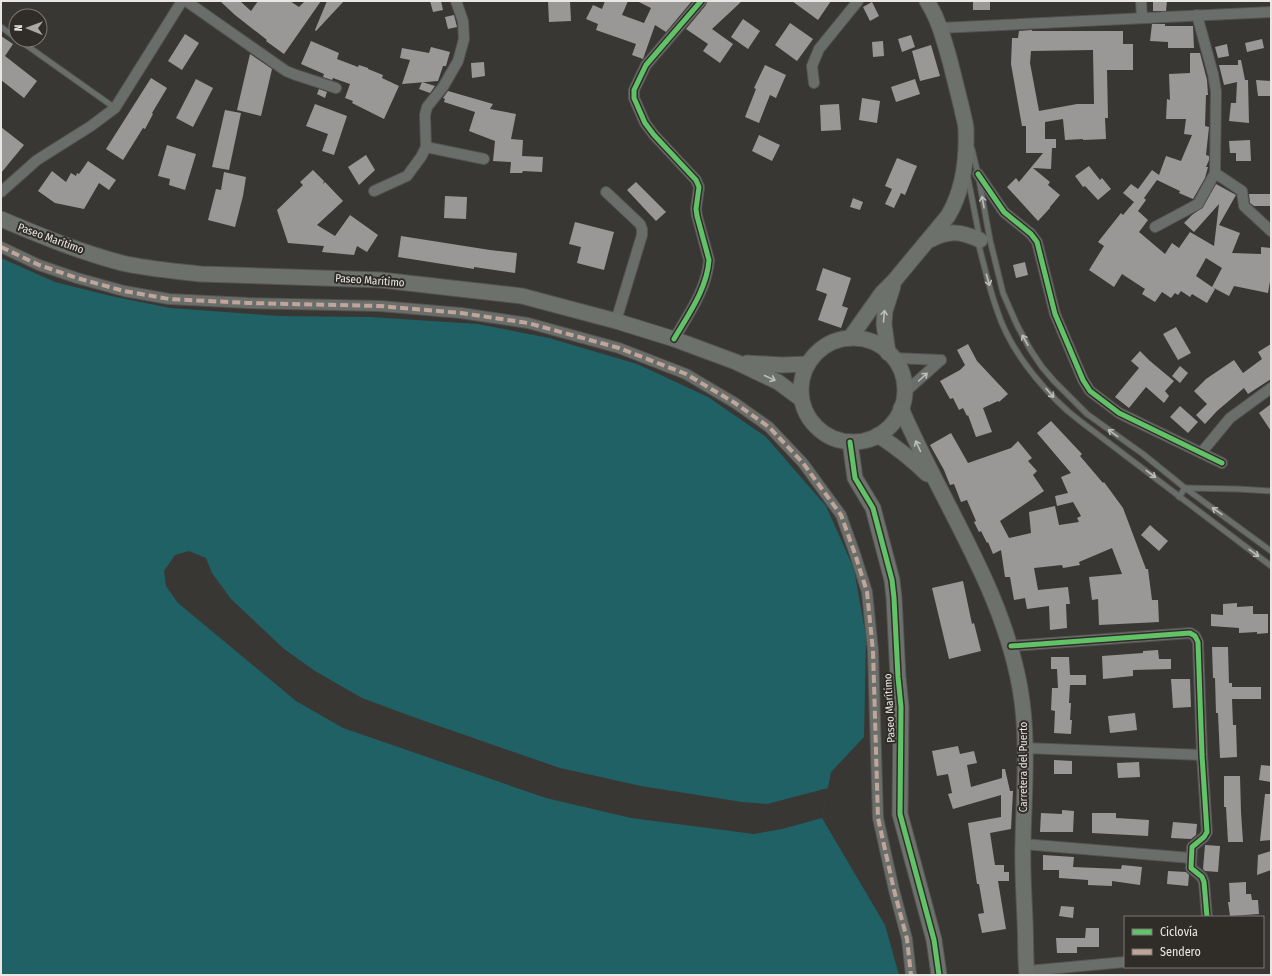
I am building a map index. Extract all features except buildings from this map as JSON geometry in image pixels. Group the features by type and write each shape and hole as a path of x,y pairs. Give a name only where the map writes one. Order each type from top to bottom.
{"main road":[{"path":"850,338 882,293 894,281 948,216 955,204 959,192 965,162 966,129 957,87 940,28 933,10 927,1"},
{"name":"Paseo Marítimo","path":"1,219 58,243 123,263 174,271 201,274 381,280 522,296 616,321 674,339 736,362 778,382 802,399"},
{"path":"929,240 941,234 949,233 966,234 980,240"},
{"path":"891,355 884,324 885,310 894,281"},
{"path":"850,338 871,341 891,355 900,369 904,381 904,393 901,408 892,424 878,436 865,441 850,442 839,441 828,436 816,427 806,414 802,399 801,387 803,375 808,364 816,354 826,346 838,340 850,338"},
{"name":"Paseo Marítimo","path":"736,362 782,365 808,364"},
{"name":"Carretera del Puerto","path":"901,408 935,481 996,602 1011,646 1020,689 1025,748 1023,844 1027,973"},
{"name":"Carretera del Puerto","path":"878,436 896,446 935,481"},
{"name":"Paseo Marítimo","path":"850,442 855,478 873,508 892,580 901,707 900,814 934,940 939,975"}],"street":[{"path":"1,192 37,160 91,126 115,108 182,1"},
{"path":"186,1 286,71 336,88"},
{"path":"374,191 407,176 421,157 426,147 425,115 427,107 443,87 458,61 464,39 463,21 456,1"},
{"path":"674,339 700,294 709,268 709,260 696,209 699,187 696,180 654,135 645,123 634,98 634,90 646,65 701,1"},
{"path":"814,83 812,66 819,49 858,1"},
{"path":"1141,1 1142,17"},
{"path":"940,28 1142,17 1271,12"},
{"path":"1156,227 1198,204 1215,173 1216,91 1213,74 1197,15"},
{"path":"426,147 484,160"},
{"path":"1215,173 1242,191 1244,206 1271,231"},
{"path":"978,174 1004,212 1031,234 1037,242 1055,314 1083,380 1090,392 1119,413 1222,463"},
{"path":"606,192 640,224 642,228 642,235 616,321"},
{"path":"1,247 39,266 77,278 124,291 168,299 248,304 380,306 461,313 528,323 619,348 686,374 735,403 769,427 803,464 841,515 867,592 872,651 878,818 894,890 907,939 911,975"},
{"path":"891,355 941,360 904,393"},
{"path":"1201,453 1230,418 1271,388"},
{"path":"1011,646 1190,633 1195,636 1198,642 1202,755 1207,832 1204,837 1192,847 1191,868 1202,877 1204,882 1207,916"},
{"path":"1025,748 1202,755"},
{"path":"1023,844 1191,858"},
{"path":"1027,973 1124,962"}],"lane":[{"path":"30,48 115,108"},
{"path":"966,129 978,174 990,240 1002,293 1030,349 1054,381 1087,414 1143,454 1185,488 1271,551"},
{"path":"965,162 980,240 978,242 997,311 1017,352 1057,401 1080,421 1271,566"},
{"path":"1185,488 1271,491"},
{"path":"1179,497 1185,488"}],"water":[{"path":"1,258 55,282 111,296 170,308 279,316 370,317 478,324 549,338 637,364 708,397 766,437 826,506 854,569 866,637 864,737 831,772 822,818 885,925 899,975 1,975"}],"pier":[{"path":"189,551 206,558 212,573 231,599 284,649 315,671 362,698 560,768 641,786 742,802 767,804 828,788 822,818 782,829 754,834 631,818 546,798 343,728 296,701 178,603 166,586 164,571 175,555"}],"marked path":[{"path":"1,247 39,265 77,278 124,291 169,299 248,303 380,306 461,313 528,323 619,348 686,374 735,403 769,427 803,463 841,515 867,592 873,651 878,818 894,890 907,939 911,975"}],"cycle path":[{"path":"674,339 701,291 705,281 709,260 696,209 699,187 696,180 654,135 645,123 634,98 634,90 646,65 701,1"},
{"path":"978,174 1004,212 1031,234 1037,242 1055,314 1083,380 1090,391 1119,413 1222,463"},
{"path":"850,442 855,478 873,508 892,580 901,707 900,814 934,940 939,975"},
{"path":"1011,646 1190,633 1195,636 1198,642 1202,755 1207,832 1204,837 1192,847 1191,868 1202,877 1204,882 1207,916"}]}
